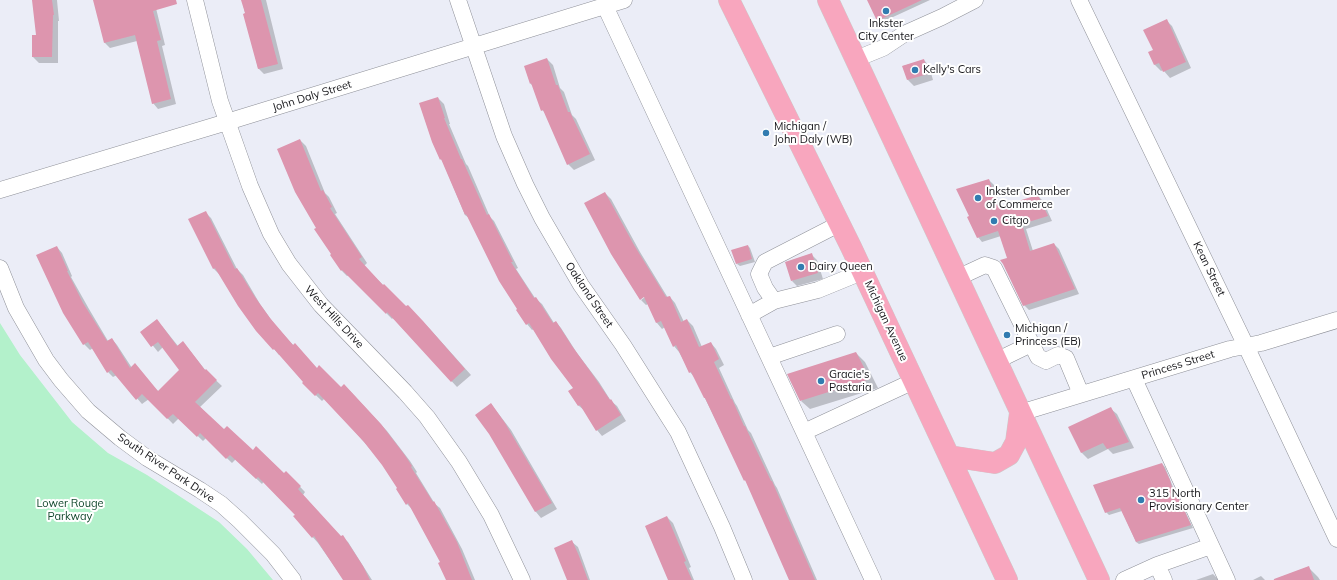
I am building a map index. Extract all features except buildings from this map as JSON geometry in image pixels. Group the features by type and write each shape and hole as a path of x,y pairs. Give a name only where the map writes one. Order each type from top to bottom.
{"main road":[{"name":"Michigan Avenue","path":"729,0 839,224 1007,580"},
{"path":"828,0 1098,580"},
{"path":"949,456 995,463 1009,454 1016,442 1020,413"}],"street":[{"name":"West Hills Drive","path":"195,0 220,102 260,210 271,234 289,264 321,306 405,392 427,417 455,456 491,515 522,580"},
{"name":"Oakland Street","path":"458,0 504,136 525,184 542,218 581,285 623,345 678,432 722,527 744,580"},
{"name":"John Daly Street","path":"0,190 474,47 602,4 624,0"},
{"path":"856,59 883,48 956,4 975,0"},
{"name":"Kean Street","path":"1079,0 1246,346 1337,539"},
{"path":"602,4 873,580"},
{"path":"774,301 764,288 759,274 765,262 839,224"},
{"path":"957,278 985,266 994,268 1038,357 1046,361 1058,355 1066,358 1081,394"},
{"name":"South River Park Drive","path":"0,268 16,308 46,360 88,411 146,458 221,504 273,554 293,580"},
{"path":"749,316 774,301 818,290 862,272"},
{"name":"Princess Street","path":"1020,413 1230,349 1261,343 1337,320"},
{"path":"769,357 837,334"},
{"path":"996,361 1031,344"},
{"path":"1134,378 1227,580"},
{"path":"804,432 914,381"},
{"path":"1124,580 1157,565 1211,546"},
{"path":"1157,565 1164,580"}],"green space":[{"name":"Lower Rouge Parkway","path":"0,323 20,355 72,422 108,453 147,475 219,522 247,549 273,580 0,580"}],"place":[{"name":"Inkster City Center","path":"886,11"},
{"name":"Kelly's Cars","path":"915,70"},
{"name":"Michigan / John Daly (WB)","path":"766,133"},
{"name":"Inkster Chamber of Commerce","path":"978,198"},
{"name":"Citgo","path":"994,221"},
{"name":"Dairy Queen","path":"801,267"},
{"name":"Michigan / Princess (EB)","path":"1007,335"},
{"name":"Gracie's Pastaria","path":"821,381"},
{"name":"315 North Provisionary Center","path":"1141,500"}]}
